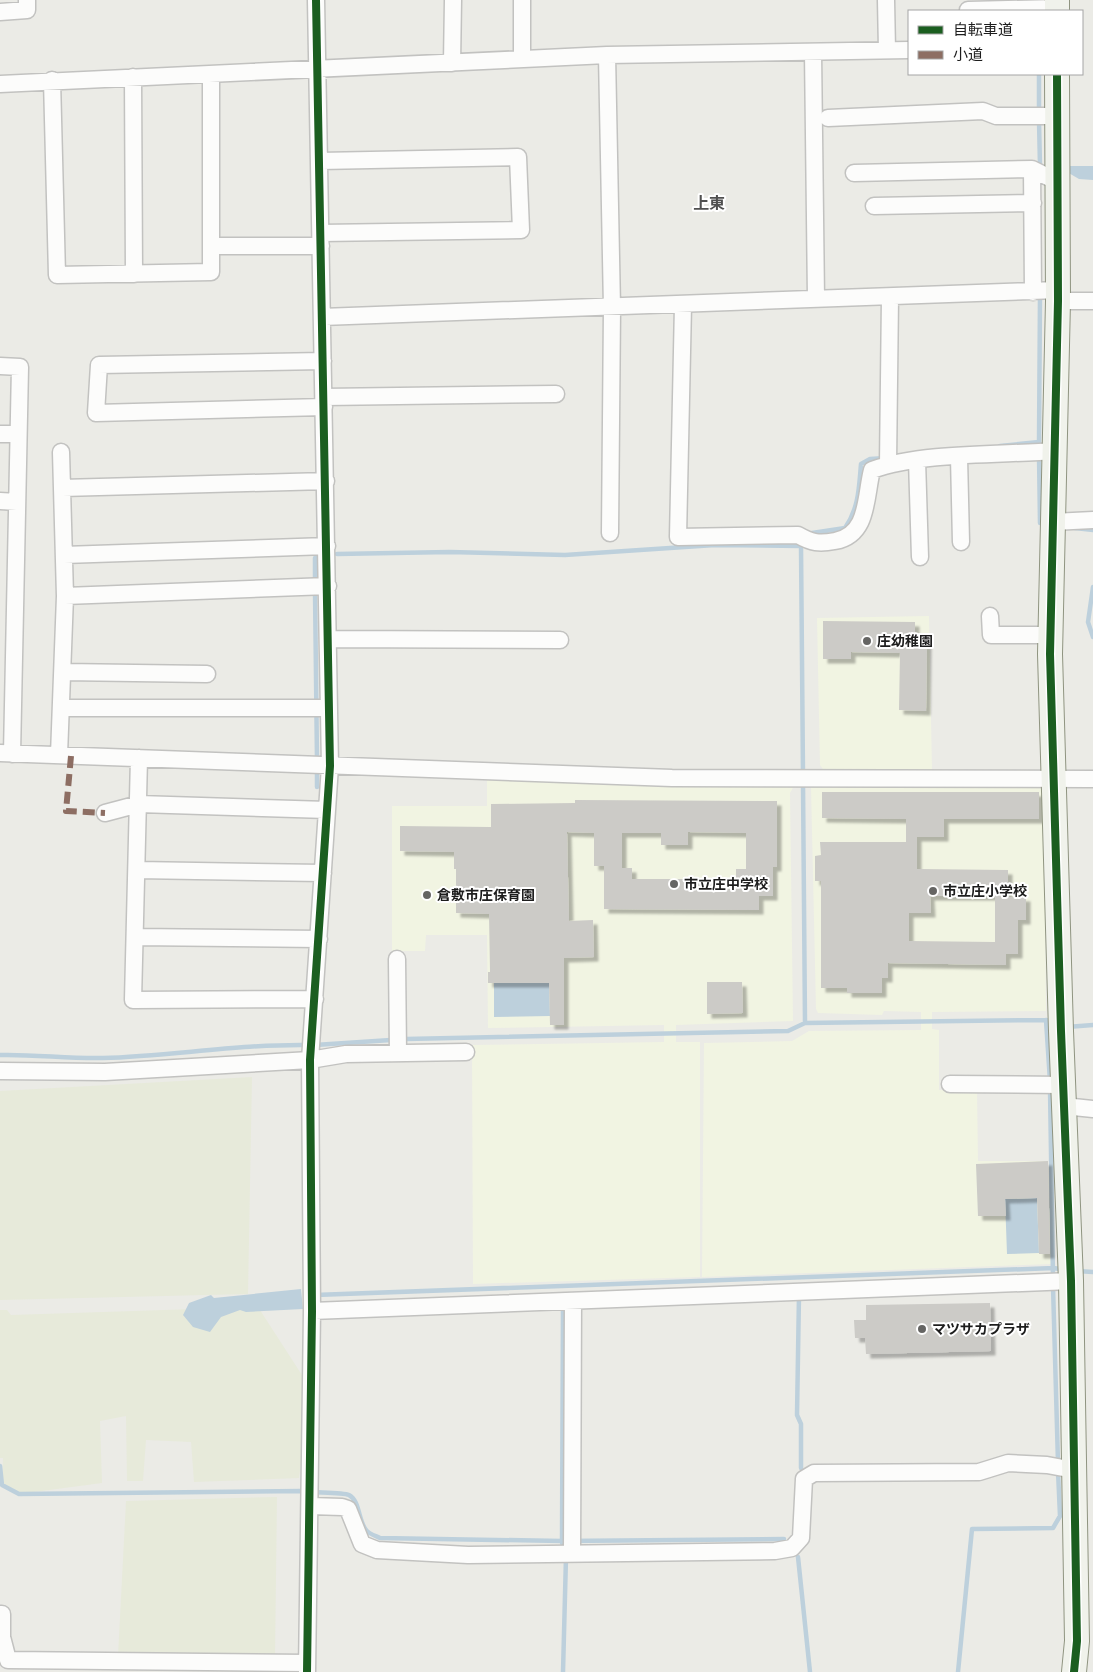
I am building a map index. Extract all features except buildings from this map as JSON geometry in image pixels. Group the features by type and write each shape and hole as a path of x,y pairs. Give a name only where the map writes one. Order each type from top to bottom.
{"street":[{"path":"0,12 27,10 27,0"},
{"path":"0,1614 2,1637 8,1660 307,1668 312,1301 311,1048 327,810 322,766 321,708 328,639 319,586 327,546 316,0"},
{"path":"452,63 453,0"},
{"path":"522,0 522,59"},
{"path":"886,0 887,50"},
{"path":"968,10 1050,7"},
{"path":"0,84 52,80 317,71 364,66 607,55 908,50"},
{"path":"813,52 816,299"},
{"path":"607,55 612,308 610,533"},
{"path":"52,80 57,275 211,272 211,75"},
{"path":"1057,75 1045,116 1043,175 1046,294 1043,452 1053,522 1050,635 1060,1024 1057,1090 1064,1277 1064,1468 1076,1641 1074,1672"},
{"path":"133,77 134,274"},
{"path":"828,118 983,111 996,116 1045,116"},
{"path":"211,246 521,230 518,157 320,161"},
{"path":"854,173 1043,175"},
{"path":"1043,175 1033,203 1046,294"},
{"path":"874,206 1033,203"},
{"path":"322,317 890,297 1046,294 1093,302"},
{"path":"888,459 890,297"},
{"path":"683,305 678,537 798,535 814,544 844,540 854,534 861,524 872,470 888,459 917,460 1043,452"},
{"path":"323,361 99,365 96,413 324,402 556,394"},
{"path":"0,366 20,367 17,502 7,604 6,753 672,778 1053,781 1093,779"},
{"path":"0,434 18,434"},
{"path":"59,755 65,596 61,452"},
{"path":"959,457 961,542"},
{"path":"917,460 920,557"},
{"path":"62,488 326,481"},
{"path":"0,501 17,502"},
{"path":"1053,522 1093,520"},
{"path":"64,556 327,546"},
{"path":"65,596 319,586"},
{"path":"990,616 990,634 1050,635"},
{"path":"328,639 560,640"},
{"path":"63,672 207,674"},
{"path":"61,708 321,708"},
{"path":"139,758 133,1000 315,999"},
{"path":"105,813 139,804 327,810"},
{"path":"137,870 323,873"},
{"path":"135,937 319,939"},
{"path":"397,959 398,1050"},
{"path":"0,1071 104,1072 311,1048 346,1054 398,1050 466,1052"},
{"path":"950,1084 1057,1090 1093,1109"},
{"path":"312,1301 566,1301 800,1292 1064,1277"},
{"path":"566,1301 569,1548"},
{"path":"310,1498 348,1509 362,1544 376,1550 468,1555 569,1548 775,1551 792,1548 801,1538 803,1531 804,1479 814,1473 979,1472 1008,1464 1064,1468"}],"shaded area":[{"path":"929,616 932,770 825,772 820,765 817,618"},
{"path":"487,777 795,784 790,793 793,1021 676,1025 676,1042 700,1042 700,1277 473,1284 472,1045 664,1042 664,1025 488,1028 487,935 426,935 425,951 392,951 392,806 487,806"},
{"path":"811,787 1044,788 1046,1011 932,1012 932,1029 939,1030 939,1090 977,1090 978,1161 1048,1161 1052,1264 702,1277 704,1043 792,1041 809,1031 921,1030 921,1012 884,1011 882,1015 818,1013 816,1009"},
{"path":"252,1077 248,1294 0,1300 0,1091"},
{"path":"258,1307 311,1389 299,1478 194,1482 191,1442 146,1440 143,1481 127,1481 126,1416 100,1421 102,1483 19,1494 2,1485 3,1458 0,1458 0,1310 7,1310 11,1315"},
{"path":"277,1497 275,1658 118,1656 126,1501"}],"water":[{"path":"1067,166 1093,166 1093,180 1079,179 1067,172"},
{"path":"494,983 549,983 550,1016 494,1017"},
{"path":"1037,1198 1039,1253 1007,1254 1005,1199"},
{"path":"301,1289 303,1309 246,1312 240,1310 221,1317 210,1332 193,1327 183,1315 189,1303 211,1295 214,1298"}],"waterway":[{"path":"1039,75 1039,112"},
{"path":"1039,120 1040,167"},
{"path":"1039,442 1040,295"},
{"path":"1000,446 1039,442"},
{"path":"1039,455 1040,523 1043,523"},
{"path":"810,536 812,533 845,528 856,505 861,464 870,459 886,458"},
{"path":"1075,528 1093,530"},
{"path":"803,775 801,546 805,542"},
{"path":"337,554 450,552 565,555 715,545 801,546"},
{"path":"315,583 315,558 318,558"},
{"path":"1093,587 1088,622 1093,637"},
{"path":"315,591 317,761"},
{"path":"317,768 317,787"},
{"path":"803,783 805,1023"},
{"path":"1046,1020 1050,1081"},
{"path":"315,1045 406,1039 788,1031 805,1023 1046,1020 1053,1022"},
{"path":"1067,1027 1093,1025"},
{"path":"0,1055 103,1058 256,1046 308,1045"},
{"path":"1050,1089 1053,1278"},
{"path":"315,1295 1054,1268 1064,1270"},
{"path":"1077,1271 1093,1272"},
{"path":"1053,1286 1058,1463"},
{"path":"799,1295 797,1415 801,1424 801,1468"},
{"path":"562,1543 563,1305"},
{"path":"0,1466 2,1485 19,1494 301,1491 345,1494 353,1498 366,1530 380,1538 562,1541 784,1539"},
{"path":"958,1672 972,1529 1053,1528 1060,1516 1058,1471"},
{"path":"563,1672 566,1557"},
{"path":"798,1557 810,1672"}],"marked path":[{"path":"71,756 66,811 105,813"}],"cycle path":[{"path":"307,1672 312,1311 310,1060 330,766 316,0"},
{"path":"1057,75 1058,301 1050,654 1061,1031 1071,1281 1077,1641 1074,1672"}],"place":[{"name":"庄幼稚園","path":"867,641"},
{"name":"市立庄中学校","path":"674,884"},
{"name":"市立庄小学校","path":"933,891"},
{"name":"倉敷市庄保育園","path":"427,895"},
{"name":"マツサカプラザ","path":"922,1329"}],"district":[{"name":"上東","path":"709,203"}]}
